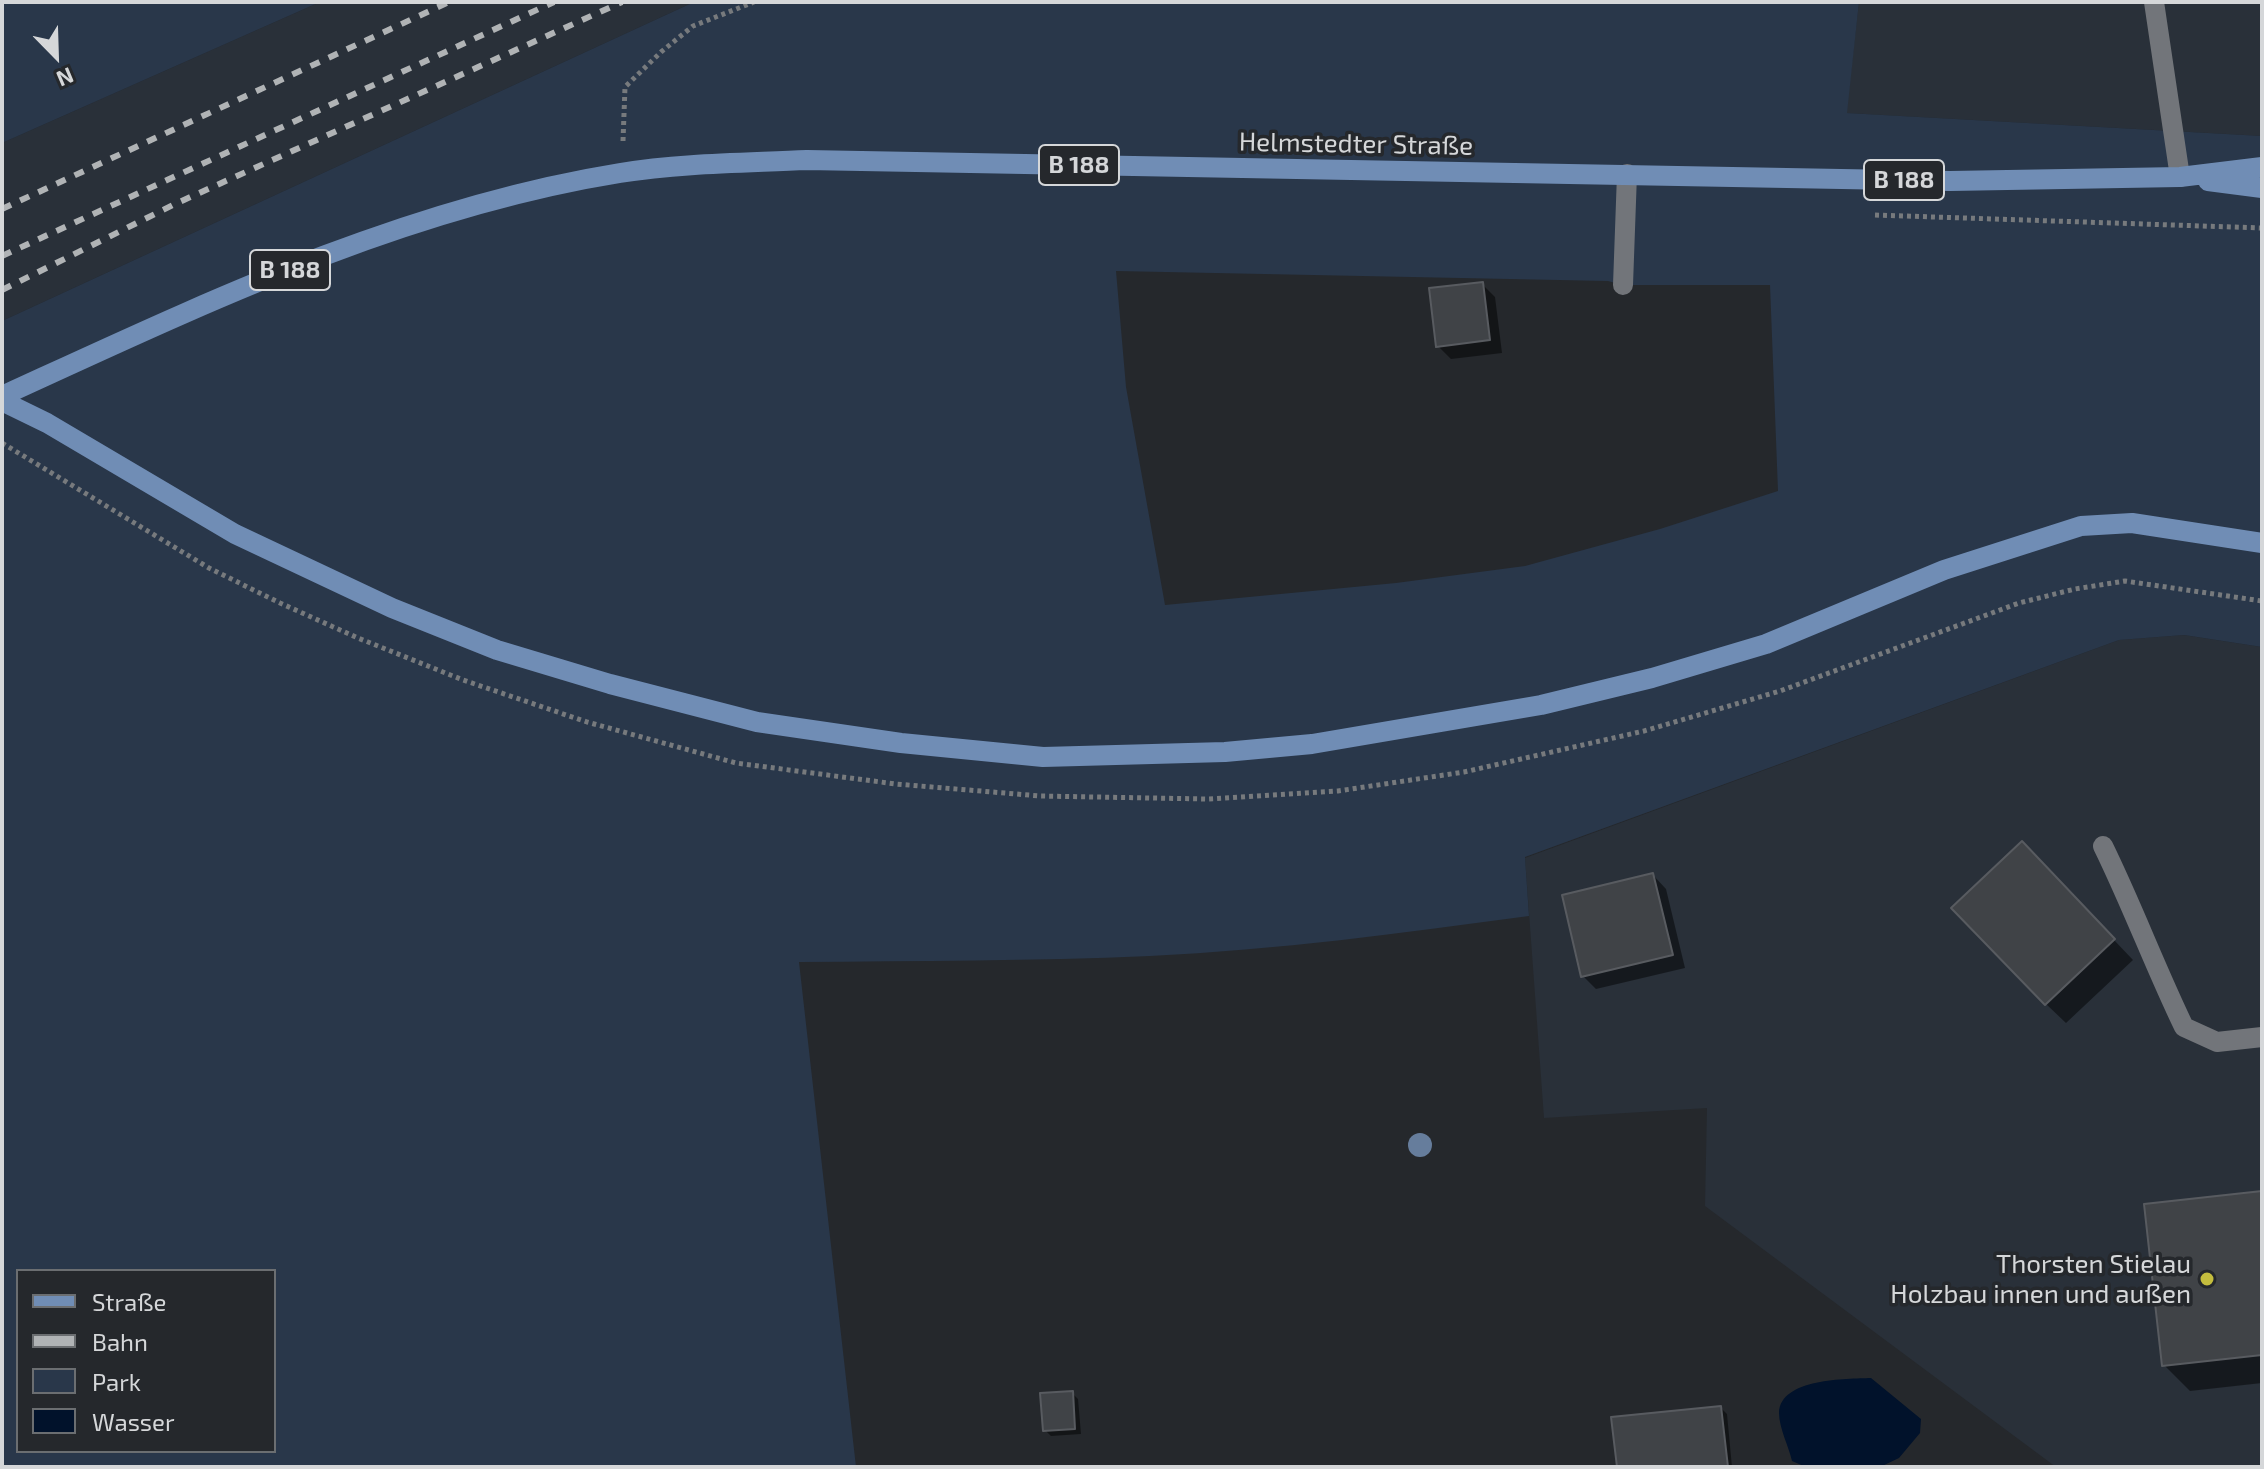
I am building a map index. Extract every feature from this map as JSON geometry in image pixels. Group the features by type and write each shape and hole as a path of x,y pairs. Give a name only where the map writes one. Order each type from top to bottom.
{"main road":[{"name":"Helmstedter Straße","path":"2,398 255,284 361,242 439,215 532,190 622,173 807,160 1950,181 2180,177 2262,167"},
{"name":"Helmstedter Straße","path":"2180,177 2262,188"},
{"path":"2,398 235,534 392,608 497,650 596,680 757,722 901,743 1043,757 1225,752 1312,744 1541,705 1652,678 1766,644 1944,570 2081,526 2132,523 2262,543"}],"lane":[{"path":"2154,2 2180,177"},
{"path":"1623,285 1627,174"},
{"path":"2103,846 2184,1027 2217,1042 2262,1037"}],"path":[{"path":"622,173 625,87 693,26 754,2"},
{"path":"1865,215 2262,228"},
{"path":"2,443 209,568 358,638 463,680 587,722 736,763 896,784 1040,796 1223,798 1338,791 1464,772 1644,731 1780,691 2019,603 2075,589 2125,581 2262,601"}],"shaded area":[{"path":"320,2 694,2 2,321 2,143"},
{"path":"1859,2 2262,2 2262,136 1846,113"},
{"path":"2184,635 2262,647 2262,1467 2056,1467 1705,1206 1707,1108 1544,1118 1525,858 2119,640"}],"green space":[{"path":"2,2 320,2 2,143"},
{"path":"694,2 1859,2 1847,113 2262,136 2262,647 2184,635 2119,640 1525,857 1529,916 1340,940 1198,953 1062,959 799,962 856,1467 2,1467 2,321","holes":["1116,271 1608,281 1623,285 1770,285 1778,491 1660,529 1525,566 1396,583 1165,605 1126,387"]}],"water":[{"path":"1871,1378 1921,1419 1920,1433 1899,1458 1880,1467 1806,1467 1792,1461 1779,1413 1782,1401 1790,1393 1816,1383"}],"building":[{"path":"1483,282 1490,340 1436,347 1429,288"},
{"path":"2022,841 2115,939 2045,1005 1951,908"},
{"path":"1653,873 1673,955 1581,977 1562,895"},
{"name":"Thorsten Stielau Holzbau innen und außen","path":"2262,1191 2262,1355 2162,1366 2144,1204"},
{"path":"1073,1391 1075,1429 1043,1431 1040,1393"},
{"path":"1721,1406 1728,1467 1617,1467 1611,1417"}],"railway":[{"path":"2,209 449,2"},
{"path":"2,256 554,2"},
{"path":"2,290 175,204 622,2"}],"place":[{"name":"Thorsten Stielau Holzbau innen und außen","path":"2207,1279"}]}
